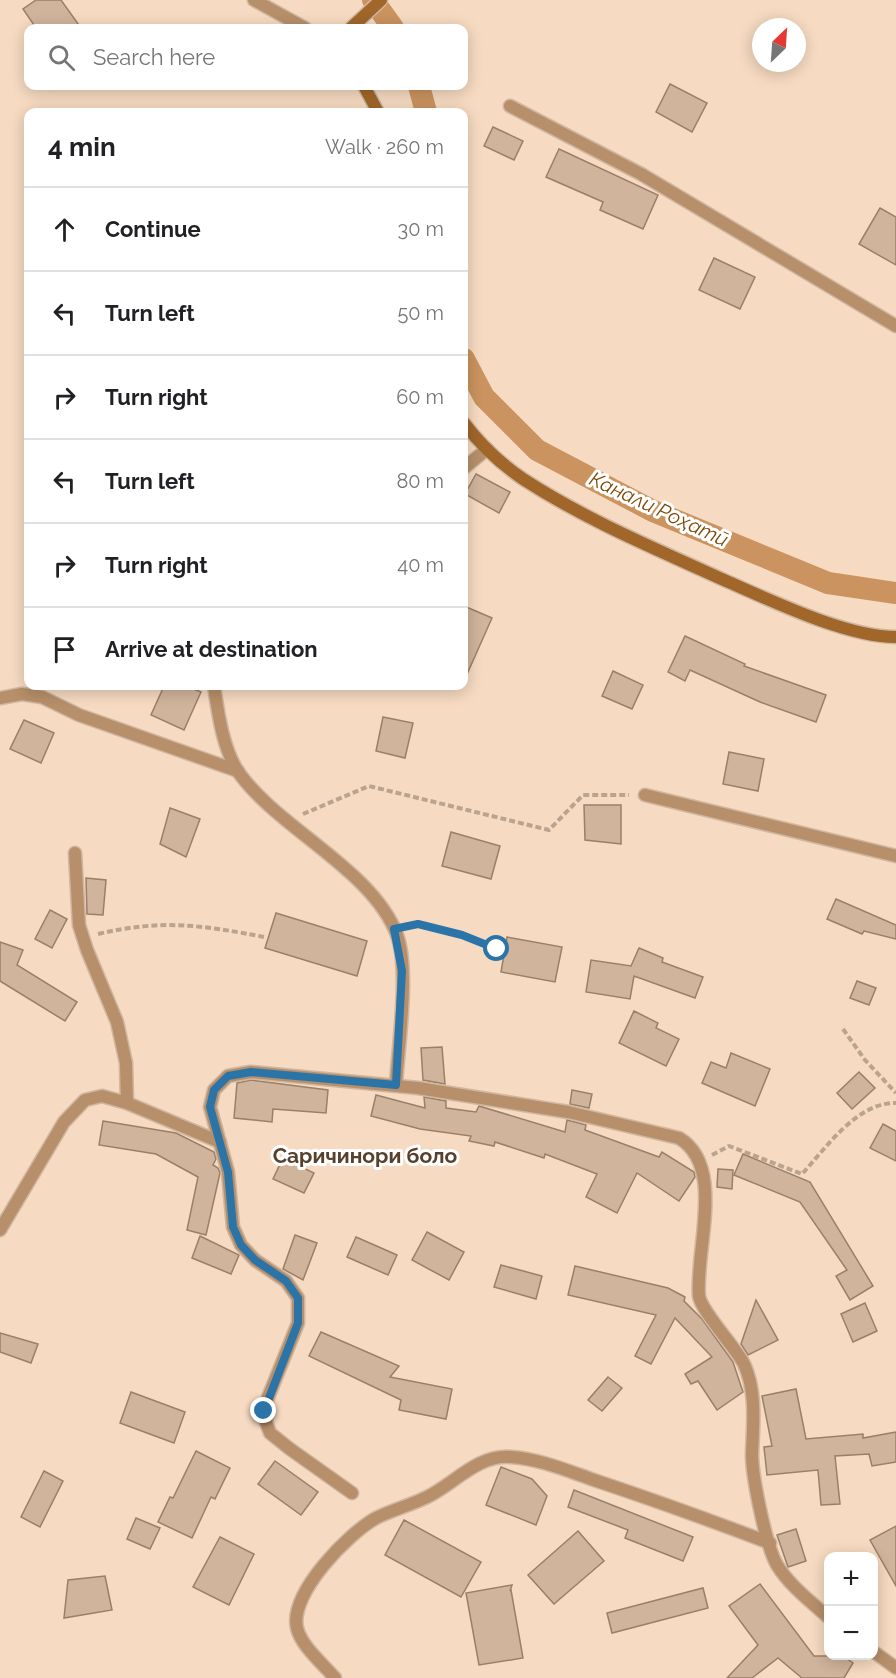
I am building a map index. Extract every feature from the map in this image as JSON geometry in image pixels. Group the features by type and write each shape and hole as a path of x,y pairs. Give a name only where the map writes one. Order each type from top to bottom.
{"street":[{"path":"254,0 298,24"},
{"path":"355,24 381,0"},
{"path":"366,90 376,108"},
{"path":"510,106 641,174 895,324"},
{"path":"468,427 488,449 522,478 616,532 790,610 878,637 896,637"},
{"path":"468,465 488,449"},
{"path":"215,690 228,746 238,771 254,790 361,885 388,917 394,929 402,971 396,1085"},
{"path":"0,698 22,694 42,697 79,715 238,771"},
{"path":"645,795 896,856"},
{"path":"75,853 79,925 117,1022 126,1063 127,1103"},
{"path":"352,1493 270,1433 266,1422 267,1400 298,1323 298,1298 286,1281 255,1260 241,1245 233,1227 228,1172 210,1107 214,1090 228,1076 251,1072 396,1085 568,1112 679,1138 692,1145 700,1161 705,1181 699,1298 745,1365 753,1399 752,1462 777,1564 804,1595 824,1613"},
{"path":"0,1230 64,1122 85,1100 102,1096 127,1103 220,1142"},
{"path":"335,1678 308,1646 297,1628 296,1614 302,1596 347,1538 376,1518 428,1497 486,1459 510,1456 537,1461 667,1504 770,1543"},
{"path":"878,1655 896,1668"}],"path":[{"path":"288,821 369,786 549,830 583,795 645,795"},
{"path":"83,938 131,926 197,924 264,937"},
{"path":"394,929 418,924 462,935 497,949"},
{"path":"843,1029 865,1060 896,1093"},
{"path":"700,1161 729,1146 802,1174 856,1118 879,1105 896,1103"}],"building":[{"path":"36,0 61,0 78,24 33,24 23,9"},
{"path":"670,84 707,103 692,132 656,112"},
{"path":"493,127 523,141 514,160 484,146"},
{"path":"559,149 658,195 643,229 600,210 603,202 546,177"},
{"path":"880,208 896,217 896,265 859,244"},
{"path":"714,258 755,277 740,309 699,290"},
{"path":"476,474 510,492 499,513 468,496 468,489"},
{"path":"468,608 492,618 468,672"},
{"path":"685,636 745,664 744,666 826,695 816,722 760,702 690,670 685,681 668,672"},
{"path":"613,671 643,685 632,709 602,696"},
{"path":"162,690 201,692 184,730 151,715"},
{"path":"383,717 413,723 405,758 376,751"},
{"path":"24,720 54,733 41,763 10,749"},
{"path":"729,752 764,759 758,791 723,784"},
{"path":"584,805 621,805 621,844 585,840"},
{"path":"170,808 200,819 186,857 160,844"},
{"path":"451,832 500,846 491,879 442,866"},
{"path":"86,878 106,880 103,915 87,914"},
{"path":"836,899 896,925 896,939 864,931 862,934 827,919"},
{"path":"50,910 67,919 52,948 35,939"},
{"path":"276,913 367,941 357,976 265,948"},
{"path":"507,937 562,947 555,982 501,972"},
{"path":"0,942 23,950 17,965 77,1002 65,1021 0,981"},
{"path":"639,948 663,958 662,962 703,977 695,998 634,976 630,999 586,992 591,960 631,966"},
{"path":"857,981 876,988 869,1005 850,998"},
{"path":"634,1011 658,1023 656,1028 679,1039 666,1066 619,1043"},
{"path":"442,1047 445,1084 423,1080 421,1048"},
{"path":"731,1053 770,1069 755,1106 702,1083 711,1062 726,1068"},
{"path":"859,1072 875,1088 852,1109 837,1093"},
{"path":"251,1080 328,1090 326,1113 273,1109 272,1122 234,1118 237,1083"},
{"path":"572,1090 592,1094 589,1108 570,1104"},
{"path":"376,1095 425,1108 424,1097 446,1101 446,1108 476,1112 479,1106 565,1132 567,1120 586,1125 585,1130 659,1157 662,1152 694,1172 695,1177 679,1201 637,1173 617,1213 586,1197 597,1174 545,1154 544,1158 495,1142 494,1146 469,1141 471,1136 420,1129 371,1116"},
{"path":"103,1121 176,1133 214,1152 216,1159 213,1165 220,1173 206,1235 187,1230 198,1177 156,1154 99,1145"},
{"path":"883,1124 896,1131 896,1161 870,1148"},
{"path":"743,1154 810,1182 873,1286 850,1300 836,1276 847,1270 800,1202 734,1175"},
{"path":"283,1158 314,1173 304,1193 273,1179"},
{"path":"718,1169 733,1170 732,1189 717,1187"},
{"path":"427,1232 464,1252 449,1280 412,1260"},
{"path":"295,1235 317,1243 303,1280 283,1269"},
{"path":"200,1236 239,1255 231,1274 192,1258"},
{"path":"356,1237 397,1255 388,1275 347,1257"},
{"path":"501,1265 542,1276 536,1299 494,1287"},
{"path":"575,1266 668,1288 685,1297 684,1301 702,1319 733,1362 743,1392 717,1410 698,1381 691,1384 685,1374 712,1357 675,1318 651,1364 635,1356 656,1315 568,1295"},
{"path":"756,1300 778,1340 748,1355 741,1344"},
{"path":"865,1303 877,1331 853,1342 841,1314"},
{"path":"321,1332 399,1366 390,1377 452,1389 446,1419 399,1410 401,1400 309,1356"},
{"path":"0,1333 38,1344 31,1363 0,1352"},
{"path":"608,1377 622,1388 602,1411 588,1400"},
{"path":"796,1389 806,1439 863,1434 863,1438 896,1432 896,1462 872,1466 869,1454 835,1456 840,1504 821,1505 818,1470 767,1475 764,1447 772,1446 762,1396"},
{"path":"131,1392 185,1412 174,1443 120,1423"},
{"path":"196,1451 230,1468 215,1499 211,1497 192,1538 158,1522 170,1497 173,1498"},
{"path":"275,1461 318,1492 301,1515 258,1484"},
{"path":"501,1467 532,1479 547,1496 536,1525 486,1505"},
{"path":"44,1471 63,1481 40,1527 21,1517"},
{"path":"574,1490 693,1537 683,1561 625,1538 628,1530 568,1507"},
{"path":"136,1518 160,1528 150,1549 127,1539"},
{"path":"404,1520 481,1562 461,1597 385,1555"},
{"path":"896,1526 896,1586 878,1552 870,1540"},
{"path":"796,1529 806,1561 788,1567 777,1535"},
{"path":"578,1531 604,1561 554,1604 528,1575"},
{"path":"220,1537 254,1554 229,1605 193,1587"},
{"path":"105,1576 112,1610 64,1618 68,1580"},
{"path":"760,1584 814,1656 824,1656 824,1660 849,1660 853,1663 844,1678 802,1678 778,1658 752,1678 727,1678 758,1645 729,1606"},
{"path":"512,1585 510,1591 523,1658 479,1665 466,1593"},
{"path":"703,1588 708,1608 612,1633 607,1613"}],"waterway":[{"name":"Канали Роҳатӣ","path":"373,0 390,24"},
{"name":"Канали Роҳатӣ","path":"420,90 425,108"},
{"name":"Канали Роҳатӣ","path":"468,367 484,397 537,450 653,511 828,583 896,593"}],"district":[{"name":"Саричинори боло","path":"365,1155"}],"route":[{"path":"264,1411 298,1323 300,1311 298,1298 286,1281 255,1260 241,1245 233,1227 228,1172 210,1107 214,1090 228,1076 251,1072 396,1085 402,971 398,937 394,929 418,924 462,935 497,949"}]}
